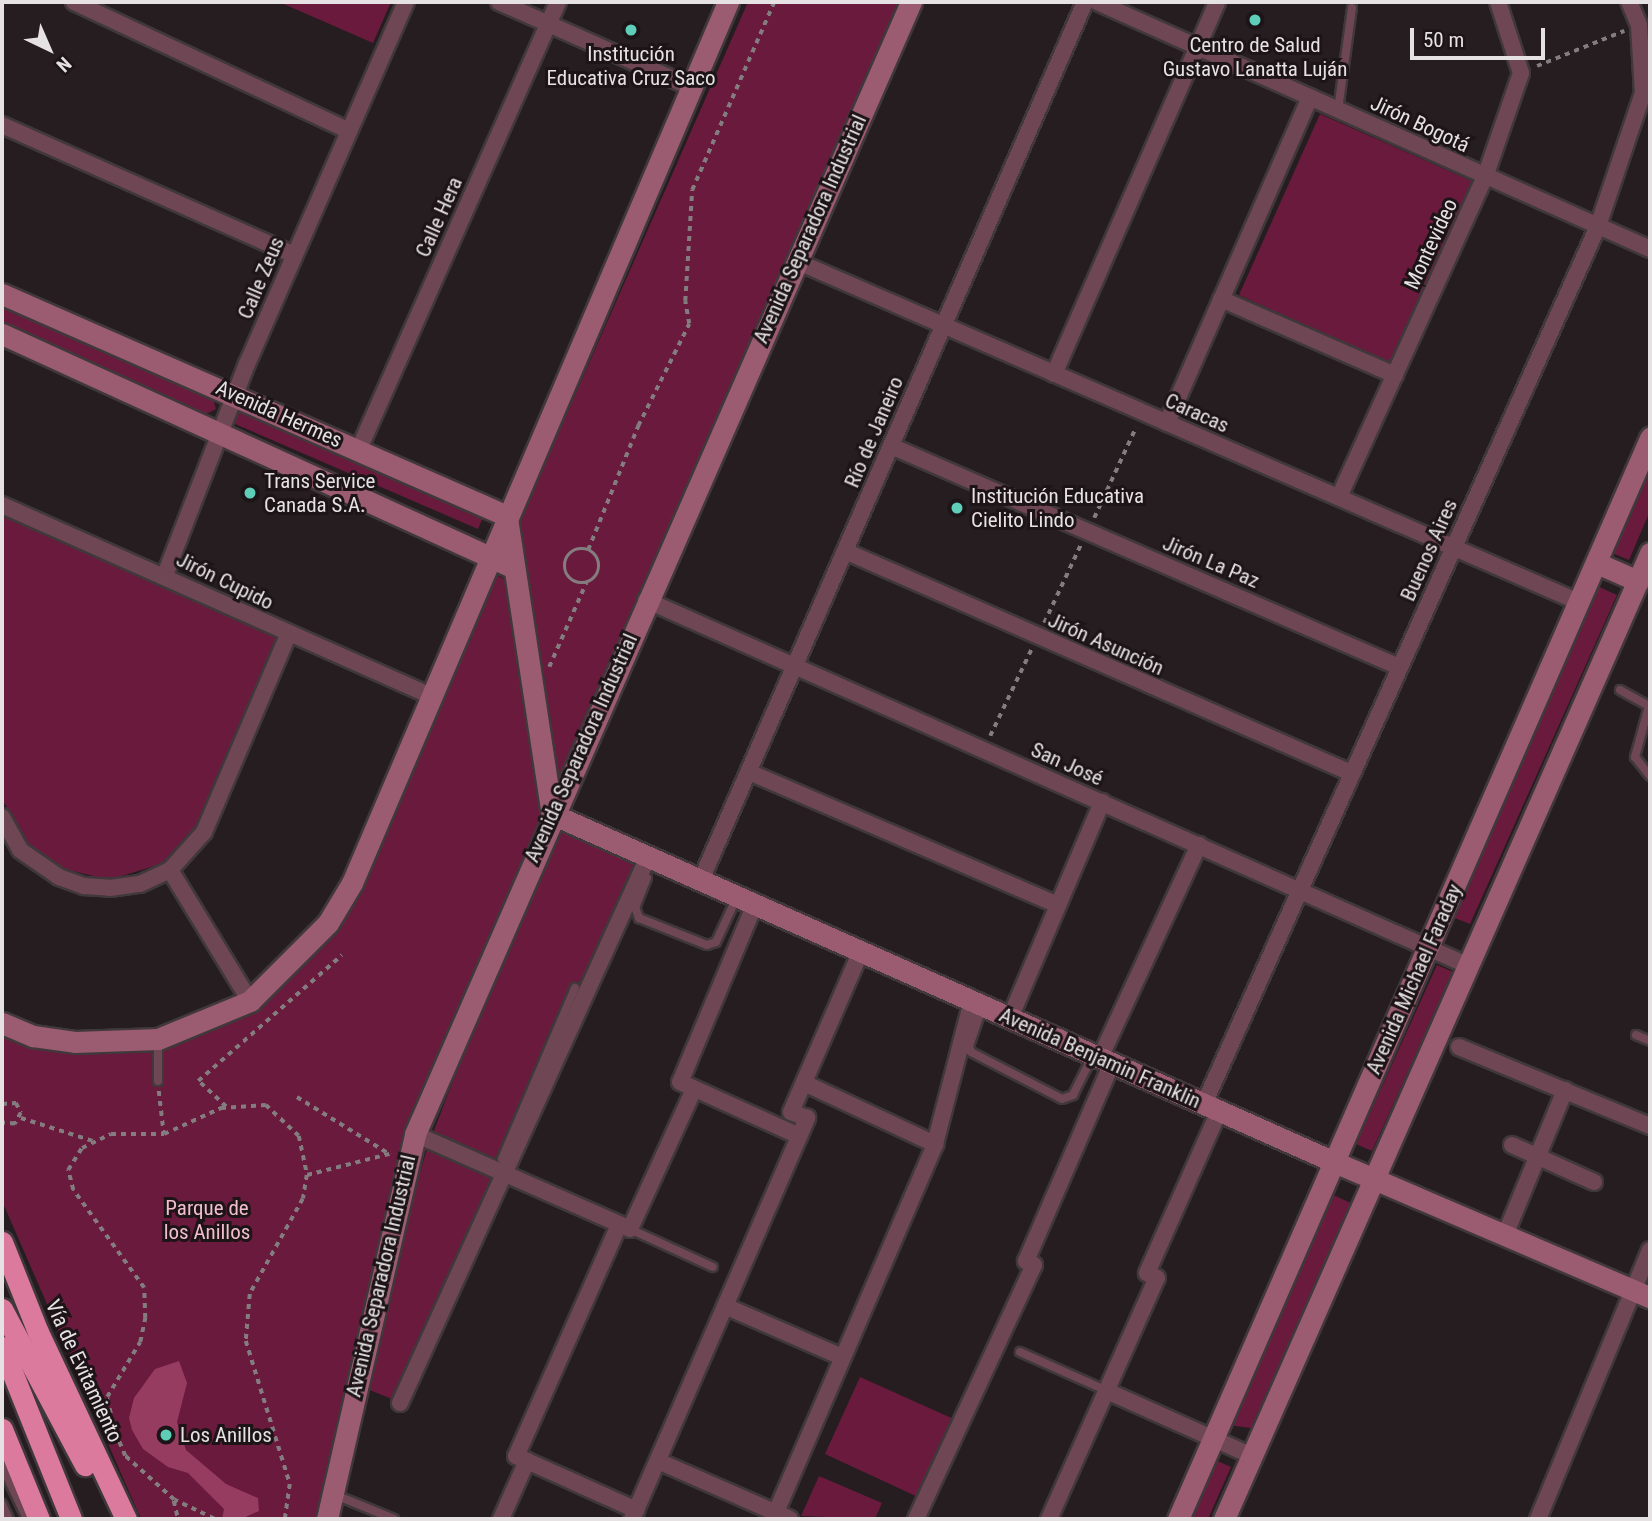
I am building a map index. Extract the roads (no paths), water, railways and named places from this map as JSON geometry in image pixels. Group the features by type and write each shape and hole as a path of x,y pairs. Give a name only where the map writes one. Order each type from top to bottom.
{"highway":[{"name":"Vía de Evitamiento","path":"2,1242 38,1332 126,1519"},
{"name":"Vía de Evitamiento","path":"2,1309 111,1519"},
{"path":"2,1347 71,1519"},
{"path":"2,1429 38,1519"}],"street":[{"path":"75,2 349,131"},
{"name":"Calle Zeus","path":"165,575 235,394 406,2"},
{"path":"499,2 691,87"},
{"name":"Calle Hera","path":"359,449 558,2"},
{"path":"2,1023 33,1036 75,1042 158,1039 250,1001 301,955 328,923 352,883 729,2"},
{"name":"Avenida Separadora Industrial","path":"327,1519 397,1158 415,1134 552,814 911,2"},
{"name":"Río de Janeiro","path":"701,880 1085,2"},
{"name":"Jirón Bogotá","path":"1097,2 1650,249"},
{"path":"1054,374 1217,2"},
{"name":"Montevideo","path":"1339,497 1485,177 1521,73 1498,2"},
{"name":"Buenos Aires","path":"1107,1391 1157,1278 1147,1273 1299,890 1598,226 1646,92 1639,25 1629,2"},
{"path":"1167,423 1310,97"},
{"path":"2,125 294,255"},
{"name":"Caracas","path":"796,261 1581,603"},
{"name":"Avenida Hermes","path":"2,294 235,394 507,516"},
{"path":"1221,299 1395,375"},
{"name":"Avenida Hermes","path":"2,334 222,432 514,568"},
{"name":"Avenida Michael Faraday","path":"1178,1519 1332,1161 1581,603 1650,438"},
{"name":"Jirón La Paz","path":"891,446 1399,667"},
{"name":"Jirón Cupido","path":"2,505 165,575 288,635 430,696"},
{"path":"507,516 552,814"},
{"name":"Jirón Asunción","path":"845,551 1351,774"},
{"path":"1224,1519 1650,553"},
{"path":"1597,563 1638,581"},
{"name":"San José","path":"646,600 1469,966"},
{"path":"2,817 29,858 59,877 84,886 110,888 140,884 170,870 204,832 288,635"},
{"path":"749,772 1058,905"},
{"path":"1010,1018 1102,802"},
{"name":"Avenida Benjamin Franklin","path":"552,814 1332,1161 1642,1294"},
{"path":"916,1519 1034,1265 1026,1261 1102,1059 1199,845"},
{"path":"400,1403 501,1173 652,858"},
{"path":"170,870 250,1001"},
{"path":"746,900 680,1082 799,1136"},
{"path":"694,1089 624,1227 516,1456 634,1515 807,1118 791,1111 861,951"},
{"path":"658,1461 780,1517 842,1357 935,1144 978,1004"},
{"path":"1459,1047 1650,1126"},
{"path":"804,1083 935,1144"},
{"path":"1505,1235 1564,1090"},
{"path":"415,1134 624,1227"},
{"path":"1512,1145 1594,1182"},
{"path":"1538,1519 1642,1294 1650,1250"},
{"path":"725,1306 842,1357"},
{"path":"1049,1519 1107,1391 1252,1456"},
{"path":"500,1519 527,1461"}],"lane":[{"path":"1338,110 1352,8"},
{"path":"1620,690 1649,706 1634,757 1650,776"},
{"path":"652,858 635,907 639,918 712,945 746,900"},
{"path":"501,1173 576,988"},
{"path":"978,1004 971,1052 1062,1099 1073,1095 1102,1059"},
{"path":"1636,1035 1650,1041"},
{"path":"158,1039 158,1082"},
{"path":"624,1227 713,1267"},
{"path":"1020,1352 1107,1391"},
{"path":"2,1466 27,1519"},
{"path":"331,1493 394,1519"},
{"path":"2,1504 9,1519"}],"place":[{"name":"Centro de Salud Gustavo Lanatta Luján","path":"1255,20"},
{"name":"Institución Educativa Cruz Saco","path":"631,30"},
{"name":"Trans Service Canada S.A.","path":"250,493"},
{"name":"Institución Educativa Cielito Lindo","path":"957,508"},
{"name":"Los Anillos","path":"166,1435"}],"park label":[{"name":"Parque de los Anillos","path":"207,1220"}]}
